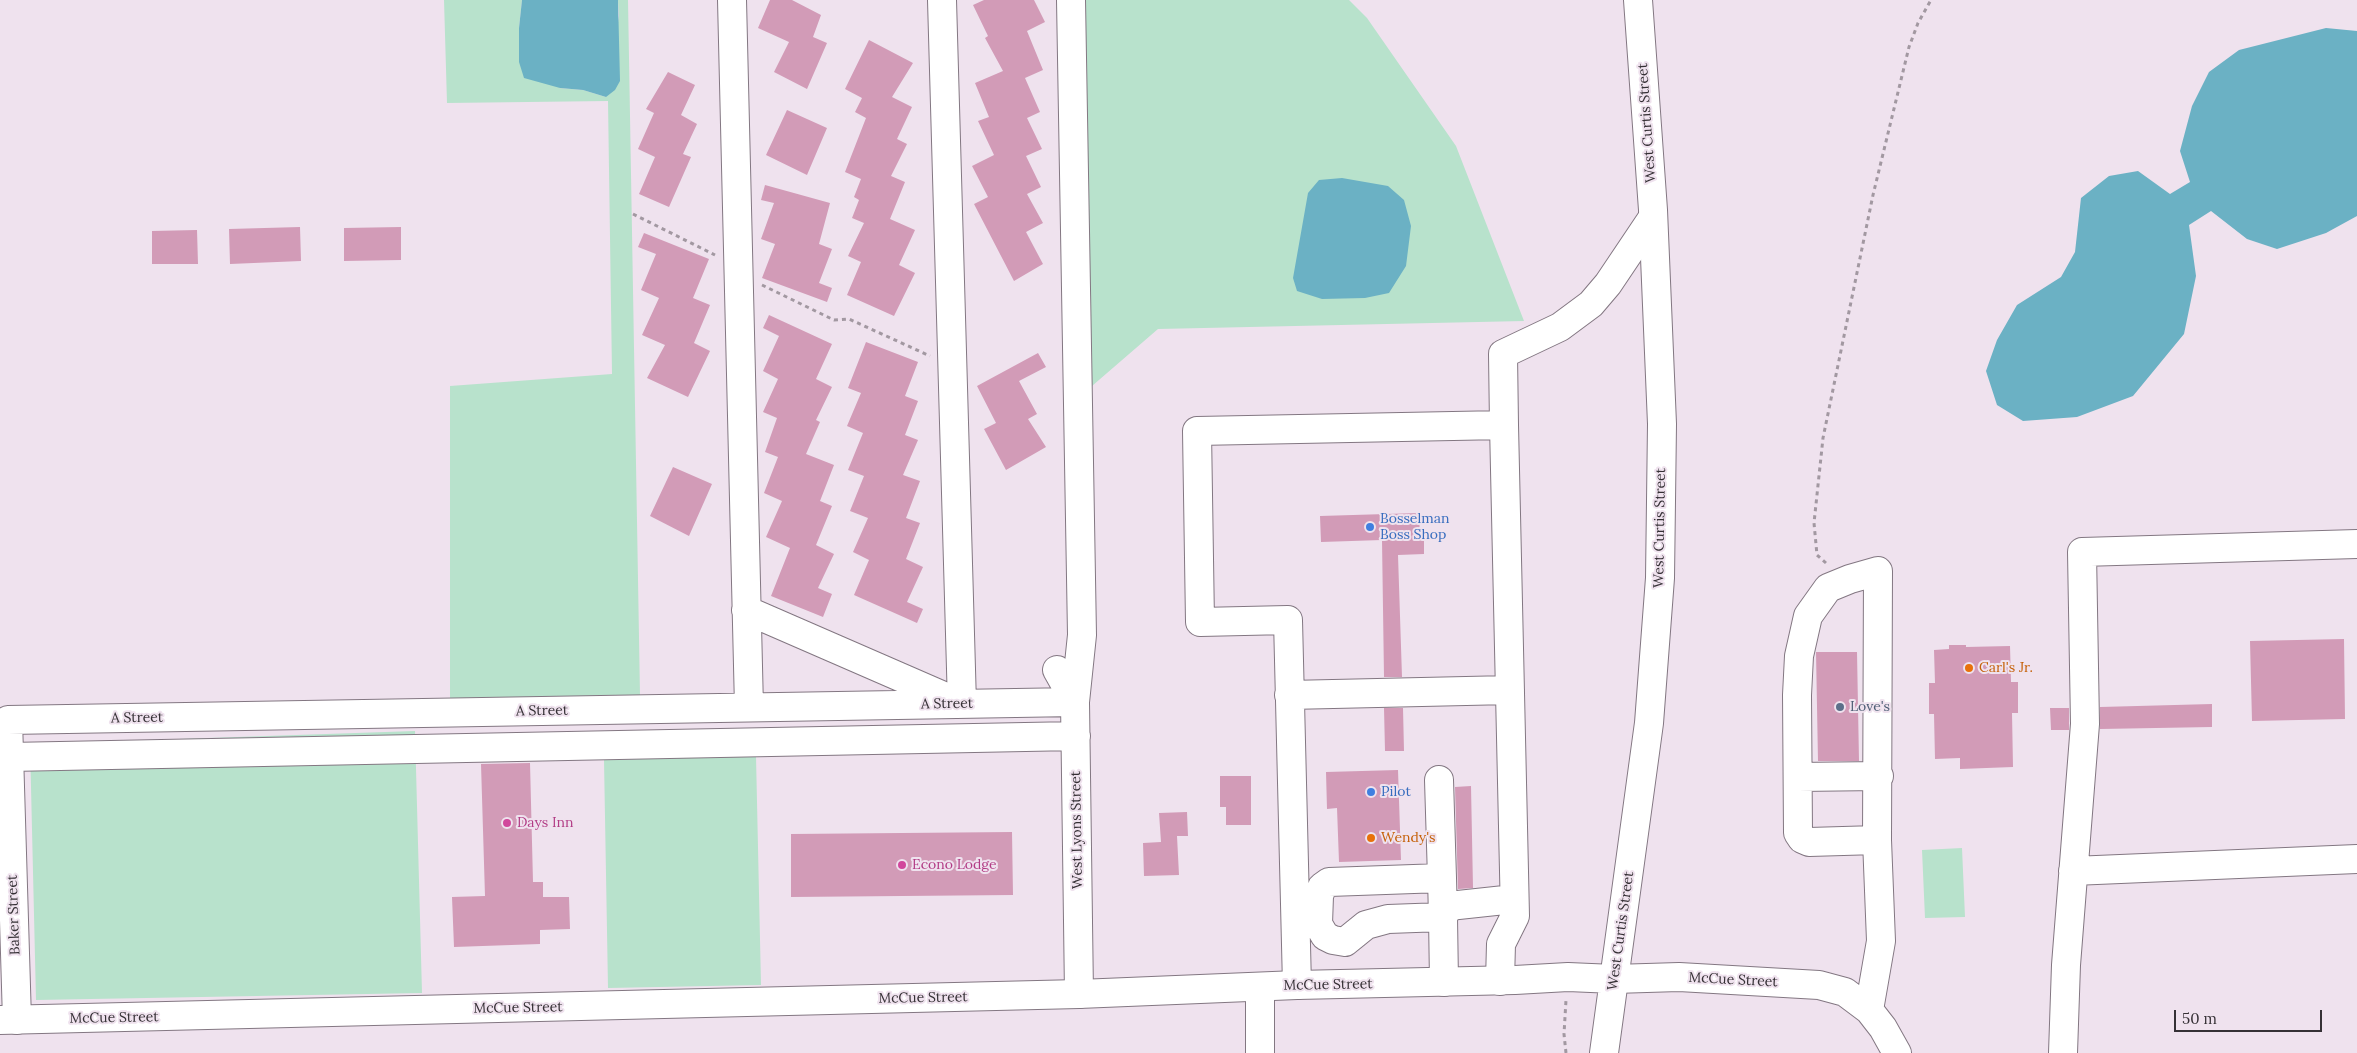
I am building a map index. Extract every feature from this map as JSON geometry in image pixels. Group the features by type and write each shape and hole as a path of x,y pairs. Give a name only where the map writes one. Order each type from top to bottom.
{"main road":[{"path":"732,0 746,610 750,707"},
{"path":"746,610 962,704 942,0"},
{"path":"1071,0 1082,634 1075,702"},
{"name":"West Curtis Street","path":"1604,1053 1649,723 1660,578 1662,424 1654,217 1638,0"},
{"path":"1500,981 1501,944 1514,916 1503,354 1560,327 1590,304 1608,284 1654,217"},
{"path":"1296,986 1288,620 1200,622 1196,431 1504,425"},
{"path":"2063,1053 2066,965 2085,724 2082,552 2357,544"},
{"path":"1877,840 1809,842 1802,839 1798,833 1797,695 1799,656 1808,616 1828,588 1878,570 1877,840 1881,942 1869,1010 1883,1028 1897,1053"},
{"name":"West Lyons Street","path":"1057,670 1075,702 1079,994"},
{"path":"1289,694 1510,690"},
{"name":"A Street","path":"8,720 1075,702"},
{"name":"Baker Street","path":"8,720 9,1020"},
{"path":"9,757 1076,736"},
{"path":"1798,777 1878,776"},
{"path":"1439,780 1444,982"},
{"path":"2073,871 2357,859"},
{"path":"1442,878 1329,882 1322,887 1318,896 1318,924 1325,936 1344,942 1366,925 1388,919 1443,917"},
{"path":"1443,917 1449,906 1514,899"},
{"name":"McCue Street","path":"9,1020 1079,994 1500,981 1568,976 1614,979 1679,977 1819,985 1845,992 1869,1010"},
{"path":"1260,987 1260,1053"}],"path":[{"path":"1844,581 1817,555 1815,548 1814,523 1823,438 1871,205 1909,47 1918,23 1931,0"},
{"path":"633,214 722,258 755,282 834,320 849,319 953,367"},
{"path":"1566,1053 1564,1034 1568,976"}],"green space":[{"path":"444,0 522,0 519,28 560,88 583,90 606,97 619,16 618,0 628,0 640,695 450,699 450,386 612,374 608,101 447,103"},
{"path":"1061,0 1349,0 1367,18 1456,146 1524,321 1158,329 1092,386 1069,387"},
{"path":"415,731 422,993 36,1000 30,744"},
{"path":"756,756 761,985 608,988 604,760"},
{"path":"1962,848 1965,917 1925,918 1922,850"}],"water":[{"path":"522,0 618,0 620,81 615,90 606,97 583,90 560,88 524,78 519,62 519,28"},
{"path":"2326,28 2357,31 2357,216 2326,233 2277,249 2247,239 2211,211 2189,225 2196,276 2184,334 2133,396 2077,417 2023,421 1997,405 1986,371 1997,340 2017,305 2061,277 2075,252 2081,198 2109,176 2138,171 2170,194 2190,182 2180,151 2192,106 2209,72 2239,50"},
{"path":"1342,178 1388,186 1404,200 1411,226 1406,266 1389,293 1365,298 1322,299 1297,291 1293,278 1308,193 1319,180"}],"building":[{"path":"770,0 792,0 821,15 813,37 827,43 807,89 774,72 789,42 758,28"},
{"path":"984,0 1034,0 1045,22 1027,31 1043,70 1025,78 1040,112 1027,118 1042,149 1026,156 1041,187 1027,194 1043,223 1026,232 1043,264 1014,281 974,204 988,197 972,166 994,155 978,121 989,117 975,83 1003,71 985,38 988,36 973,5"},
{"path":"869,40 913,63 892,97 912,107 897,139 907,144 891,176 905,182 890,219 915,230 899,265 915,273 894,316 847,295 861,262 848,256 864,223 852,218 859,200 854,197 861,179 845,172 866,118 855,112 862,98 845,89"},
{"path":"668,72 695,85 681,115 697,124 683,154 691,157 669,207 639,194 655,157 638,149 654,113 646,109"},
{"path":"787,110 827,128 807,175 766,155"},
{"path":"765,185 830,203 819,244 832,249 819,283 832,288 827,302 762,278 775,244 761,239 774,203 761,200"},
{"path":"300,227 301,261 230,264 229,229"},
{"path":"401,227 401,260 344,261 344,228"},
{"path":"197,230 198,264 152,264 152,231"},
{"path":"644,233 709,259 693,298 710,305 694,343 710,351 688,397 647,378 665,345 642,335 659,298 641,290 656,254 638,247"},
{"path":"769,315 832,344 816,379 832,387 816,420 820,422 806,454 834,465 820,501 832,506 816,545 834,554 818,588 832,594 823,617 771,596 790,548 766,537 782,501 764,493 778,457 765,452 777,418 763,412 778,379 763,371 779,336 763,328"},
{"path":"866,342 918,362 905,396 918,401 905,435 918,440 903,475 920,481 906,518 920,523 906,559 923,567 907,602 923,609 917,623 854,595 869,560 853,552 868,518 850,511 864,476 848,470 863,433 847,426 861,393 848,388"},
{"path":"1038,353 1046,367 1019,381 1037,414 1028,419 1046,447 1006,470 984,429 996,423 977,386"},
{"path":"673,467 712,484 689,536 650,516"},
{"name":"Bosselman Boss Shop","path":"1419,513 1420,537 1424,537 1424,554 1398,555 1402,677 1384,677 1382,540 1321,542 1320,516"},
{"path":"2344,639 2345,719 2252,721 2250,641"},
{"path":"1949,645 1966,645 1966,647 2010,646 2011,682 2018,682 2018,713 2012,713 2013,767 1960,769 1960,758 1935,759 1934,714 1929,714 1929,683 1935,683 1934,650 1949,649"},
{"path":"1816,652 1857,652 1859,761 1818,761"},
{"path":"2212,704 2212,727 2100,729 2100,707"},
{"path":"1384,708 1403,708 1404,751 1385,751"},
{"path":"2050,708 2069,708 2069,730 2051,730"},
{"name":"Days Inn","path":"530,763 533,882 543,882 543,897 569,897 570,929 540,930 540,944 454,947 452,897 485,896 481,764"},
{"path":"1398,770 1401,860 1339,862 1337,808 1327,809 1326,772"},
{"path":"1220,776 1251,776 1251,825 1226,825 1226,807 1220,807"},
{"path":"1471,786 1473,888 1458,889 1455,787"},
{"path":"1187,812 1188,836 1177,836 1179,875 1144,876 1143,843 1161,842 1159,813"},
{"name":"Econo Lodge","path":"1012,832 1013,895 791,897 791,834"}],"place":[{"name":"Bosselman Boss Shop","path":"1370,527"},
{"name":"Carl's Jr.","path":"1969,668"},
{"name":"Love's","path":"1840,707"},
{"name":"Pilot","path":"1371,792"},
{"name":"Days Inn","path":"507,823"},
{"name":"Wendy's","path":"1371,838"},
{"name":"Econo Lodge","path":"902,865"}]}
